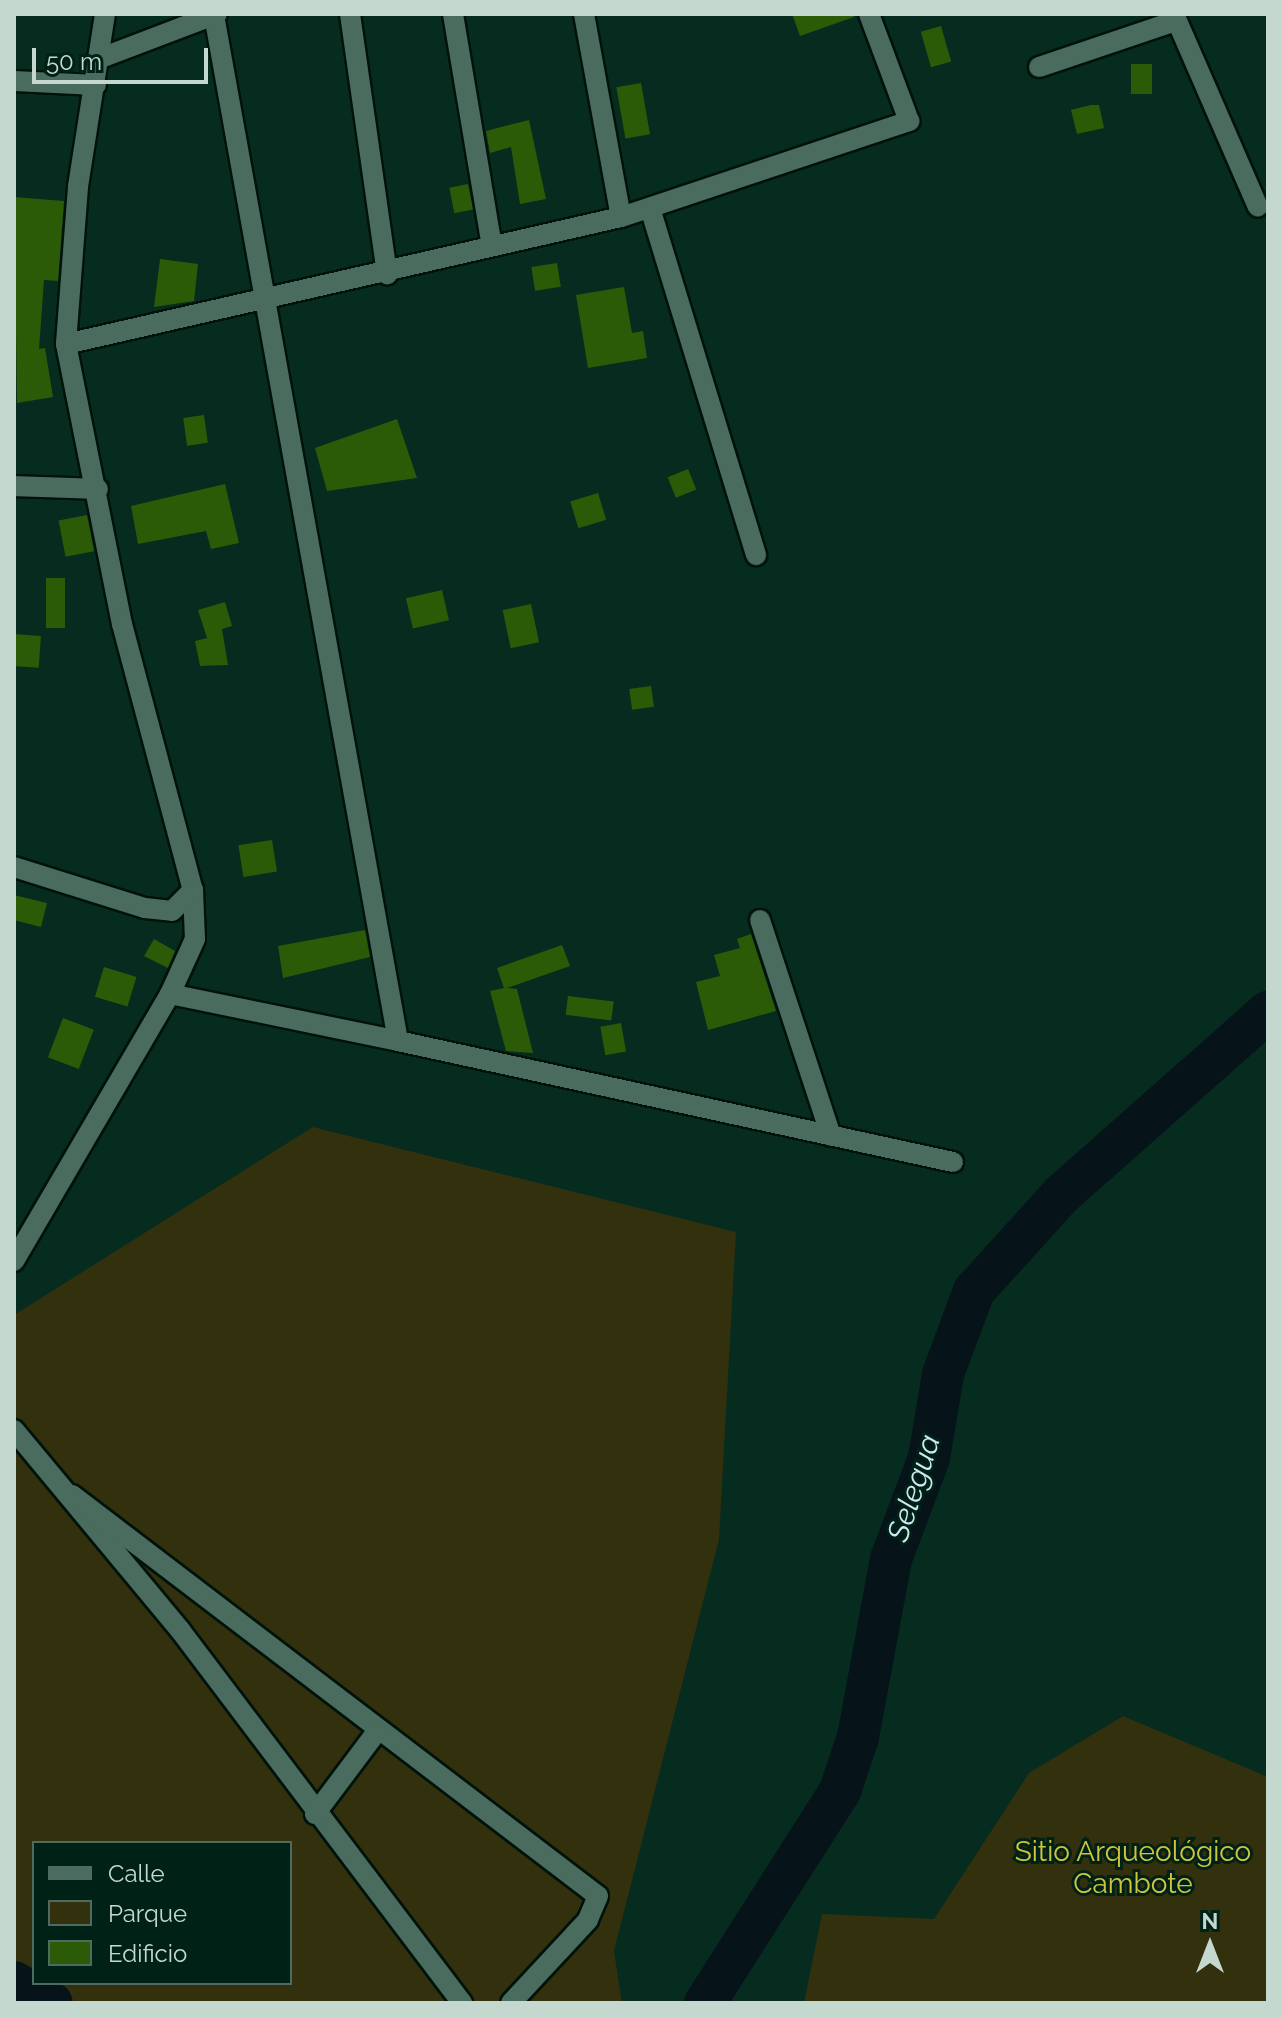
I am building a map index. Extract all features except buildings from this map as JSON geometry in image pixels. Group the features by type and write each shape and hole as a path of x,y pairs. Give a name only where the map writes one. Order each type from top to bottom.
{"street":[{"path":"14,1261 170,994 195,939 193,890 122,624 98,489 66,344 78,187 101,58 105,14"},
{"path":"350,14 387,274"},
{"path":"453,14 491,242"},
{"path":"584,14 621,217"},
{"path":"66,344 264,298 387,274 491,242 621,217 909,121 869,14"},
{"path":"101,58 215,15 398,1041"},
{"path":"1039,67 1175,18 1258,207"},
{"path":"14,81 96,85"},
{"path":"650,208 756,555"},
{"path":"14,486 98,489"},
{"path":"14,867 145,908 172,911 193,890"},
{"path":"760,920 831,1136"},
{"path":"170,994 953,1162"},
{"path":"14,1430 72,1495 462,2003"},
{"path":"72,1495 598,1896 588,1920 511,2003"},
{"path":"315,1814 378,1730"}],"green space":[{"path":"313,1127 736,1232 719,1539 614,1951 622,2003 14,2003 14,1315"},
{"name":"Sitio Arqueológico Cambote","path":"1123,1716 1268,1777 1268,2003 804,2003 822,1914 934,1919 1029,1773"}],"waterway":[{"name":"Selegua","path":"705,2003 840,1791 858,1737 891,1559 929,1458 943,1374 974,1291 1062,1194 1268,1012"},
{"name":"Selegua","path":"14,1982 52,2003"}]}
